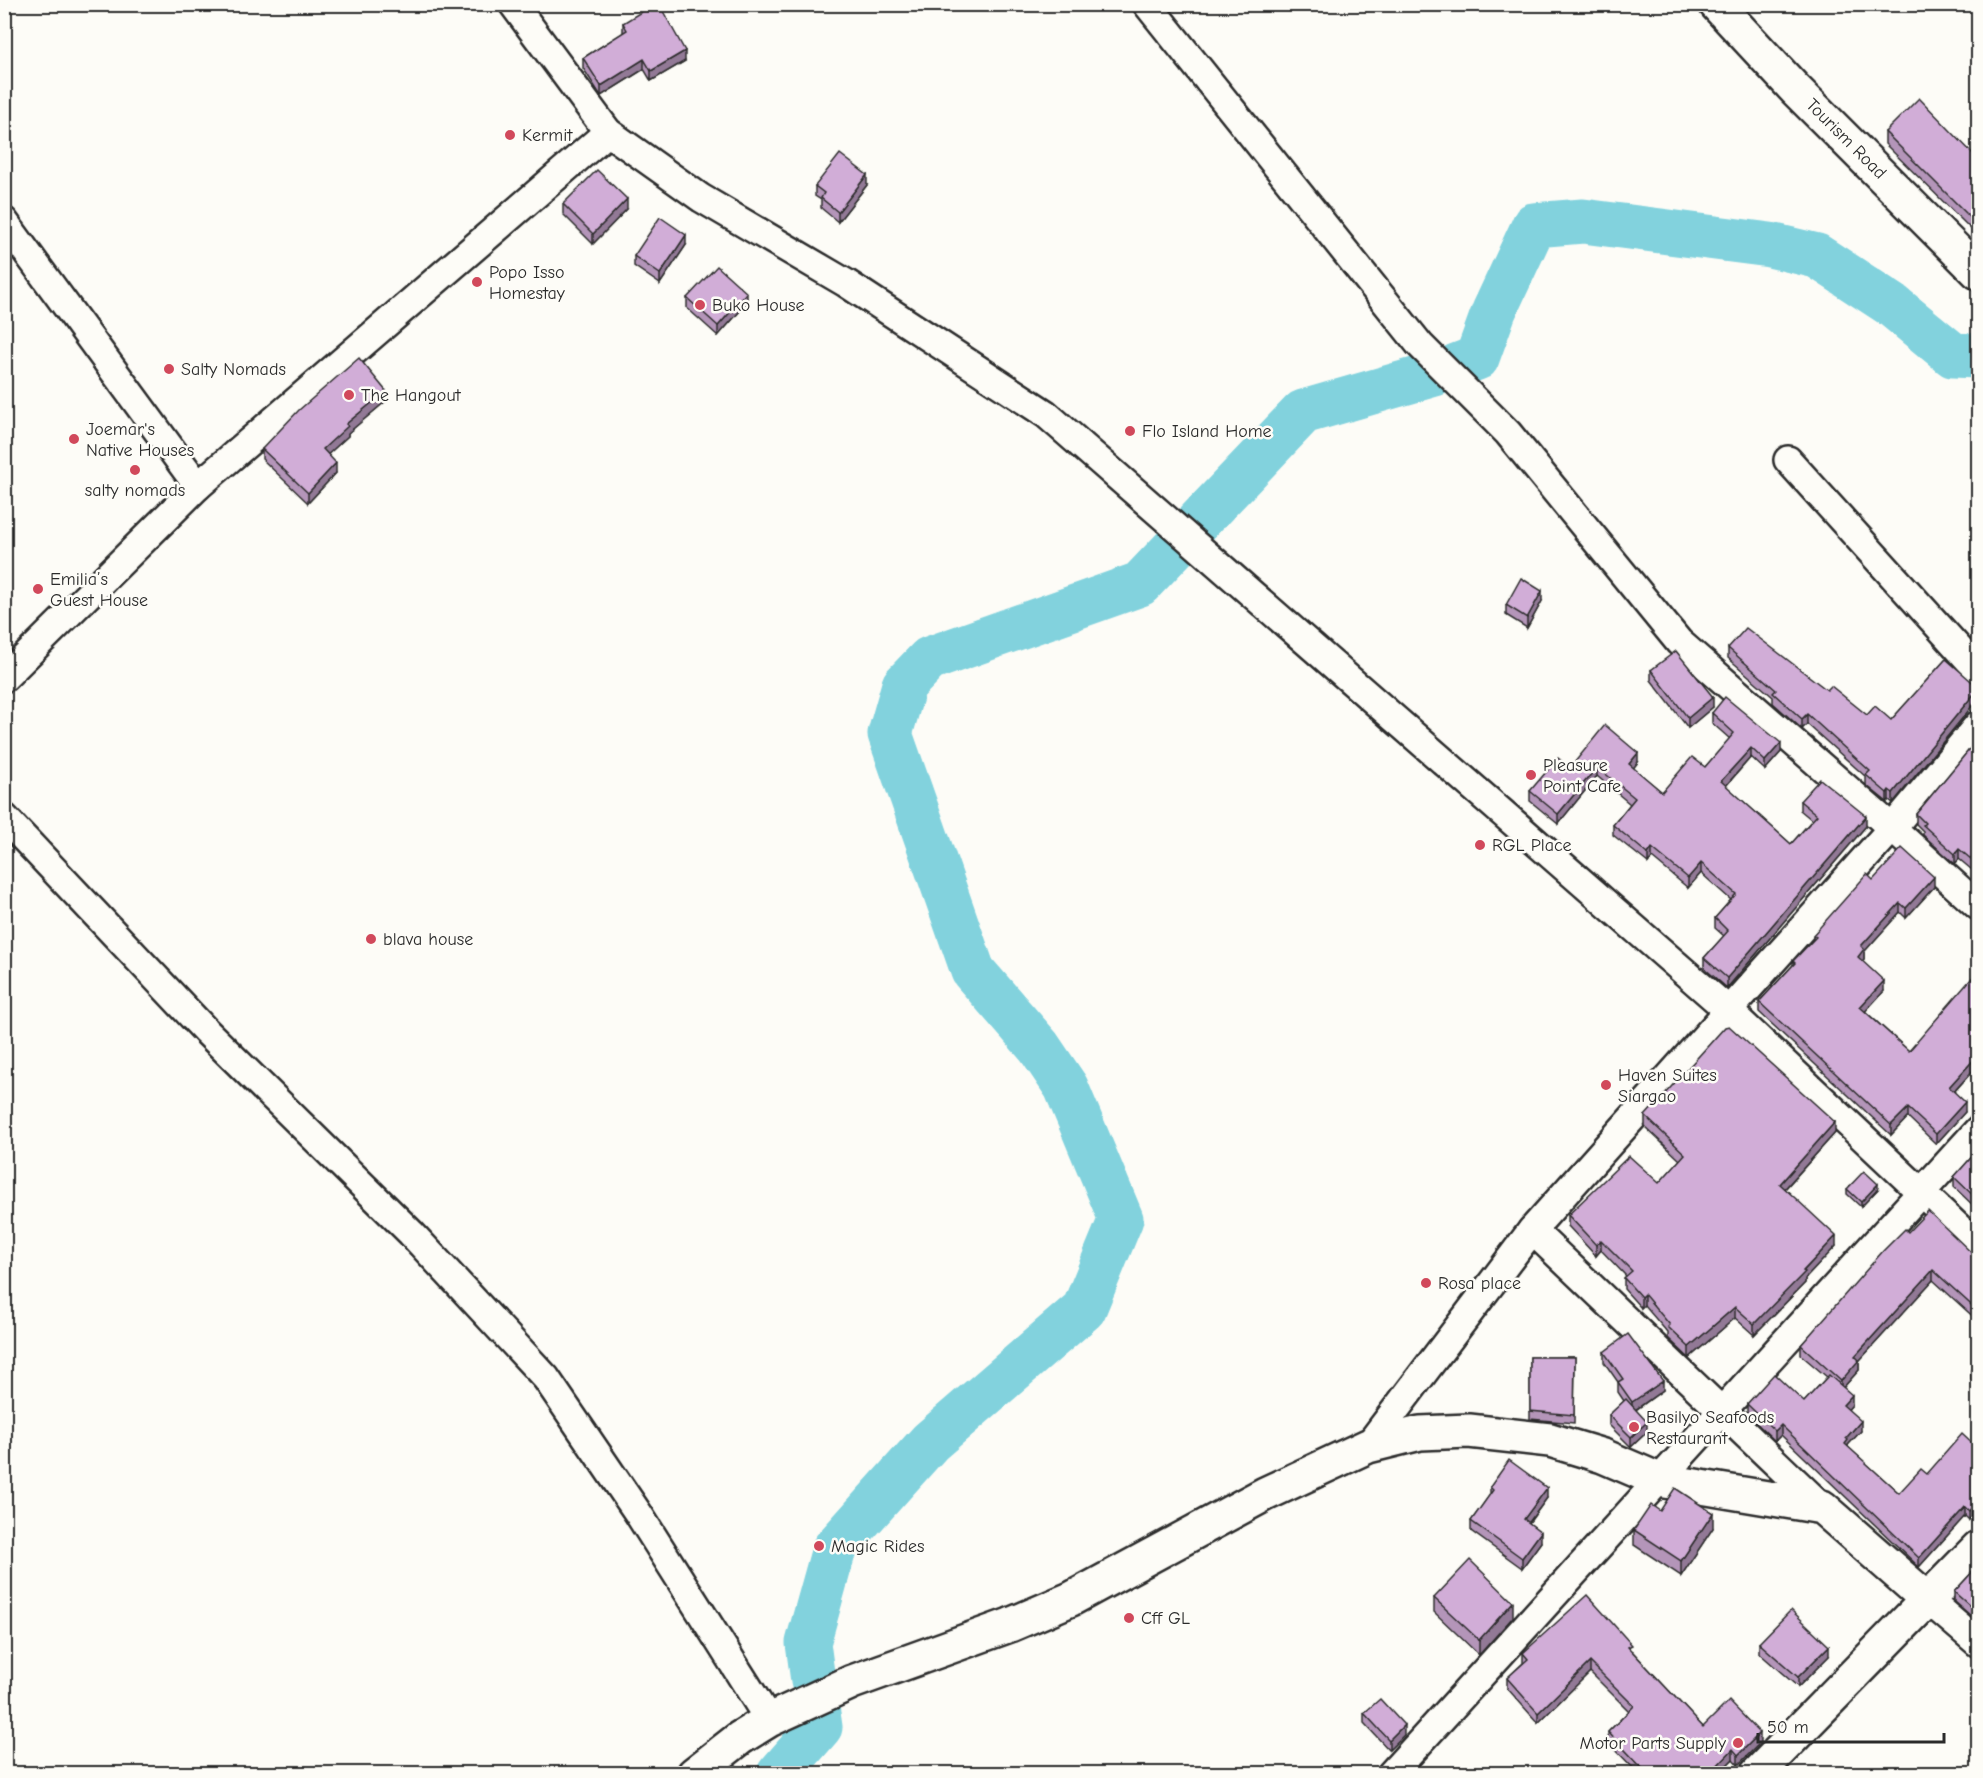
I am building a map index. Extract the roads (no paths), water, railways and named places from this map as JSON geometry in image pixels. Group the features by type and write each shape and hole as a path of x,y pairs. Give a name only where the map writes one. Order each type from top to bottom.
{"street":[{"path":"513,4 608,132 701,198 846,283 1046,414 1728,1011 1978,1246"},
{"path":"1147,4 1420,345 1509,433 1679,642 1978,906"},
{"name":"Tourism Road","path":"1716,4 1795,89 1978,272"},
{"path":"4,678 198,486 608,132"},
{"path":"4,221 198,486"},
{"path":"1788,460 1978,670"},
{"path":"1368,1446 1532,1230 1892,828 1978,725"},
{"path":"4,817 206,1031 411,1233 546,1378 638,1513 769,1720"},
{"path":"1391,1773 1978,1130"},
{"path":"1532,1230 1822,1507 1978,1642"},
{"path":"694,1773 740,1738 769,1720 852,1682 999,1629 1071,1599 1265,1494 1368,1446 1420,1433 1469,1431 1550,1440 1603,1456 1659,1480 1822,1507"},
{"path":"1757,1773 1978,1548"}],"waterway":[{"path":"1456,366 1477,358 1494,311 1534,225 1583,221 1770,245 1817,256 1892,305 1953,355 1978,356"},
{"path":"1195,525 1303,412 1435,374"},
{"path":"813,1681 808,1643 834,1549 930,1442 1084,1309 1121,1219 1066,1087 1039,1047 973,971 890,734 904,685 929,659 1140,584 1178,544"},
{"path":"779,1774 820,1727 817,1707"}],"place":[{"name":"Kermit","path":"510,135"},
{"name":"Popo Isso Homestay","path":"477,282"},
{"name":"Buko House","path":"700,305"},
{"name":"Salty Nomads","path":"169,369"},
{"name":"The Hangout","path":"349,395"},
{"name":"Flo Island Home","path":"1130,431"},
{"name":"Joemar's Native Houses","path":"74,439"},
{"name":"salty nomads","path":"135,470"},
{"name":"Emilia’s Guest House","path":"38,589"},
{"name":"Pleasure Point Cafe","path":"1531,775"},
{"name":"RGL Place","path":"1480,845"},
{"name":"blava house","path":"371,939"},
{"name":"Haven Suites Siargao","path":"1606,1085"},
{"name":"Rosa place","path":"1426,1283"},
{"name":"Basilyo Seafoods Restaurant","path":"1634,1427"},
{"name":"Magic Rides","path":"819,1546"},
{"name":"Cff GL","path":"1129,1618"},
{"name":"Motor Parts Supply","path":"1738,1743"}]}
